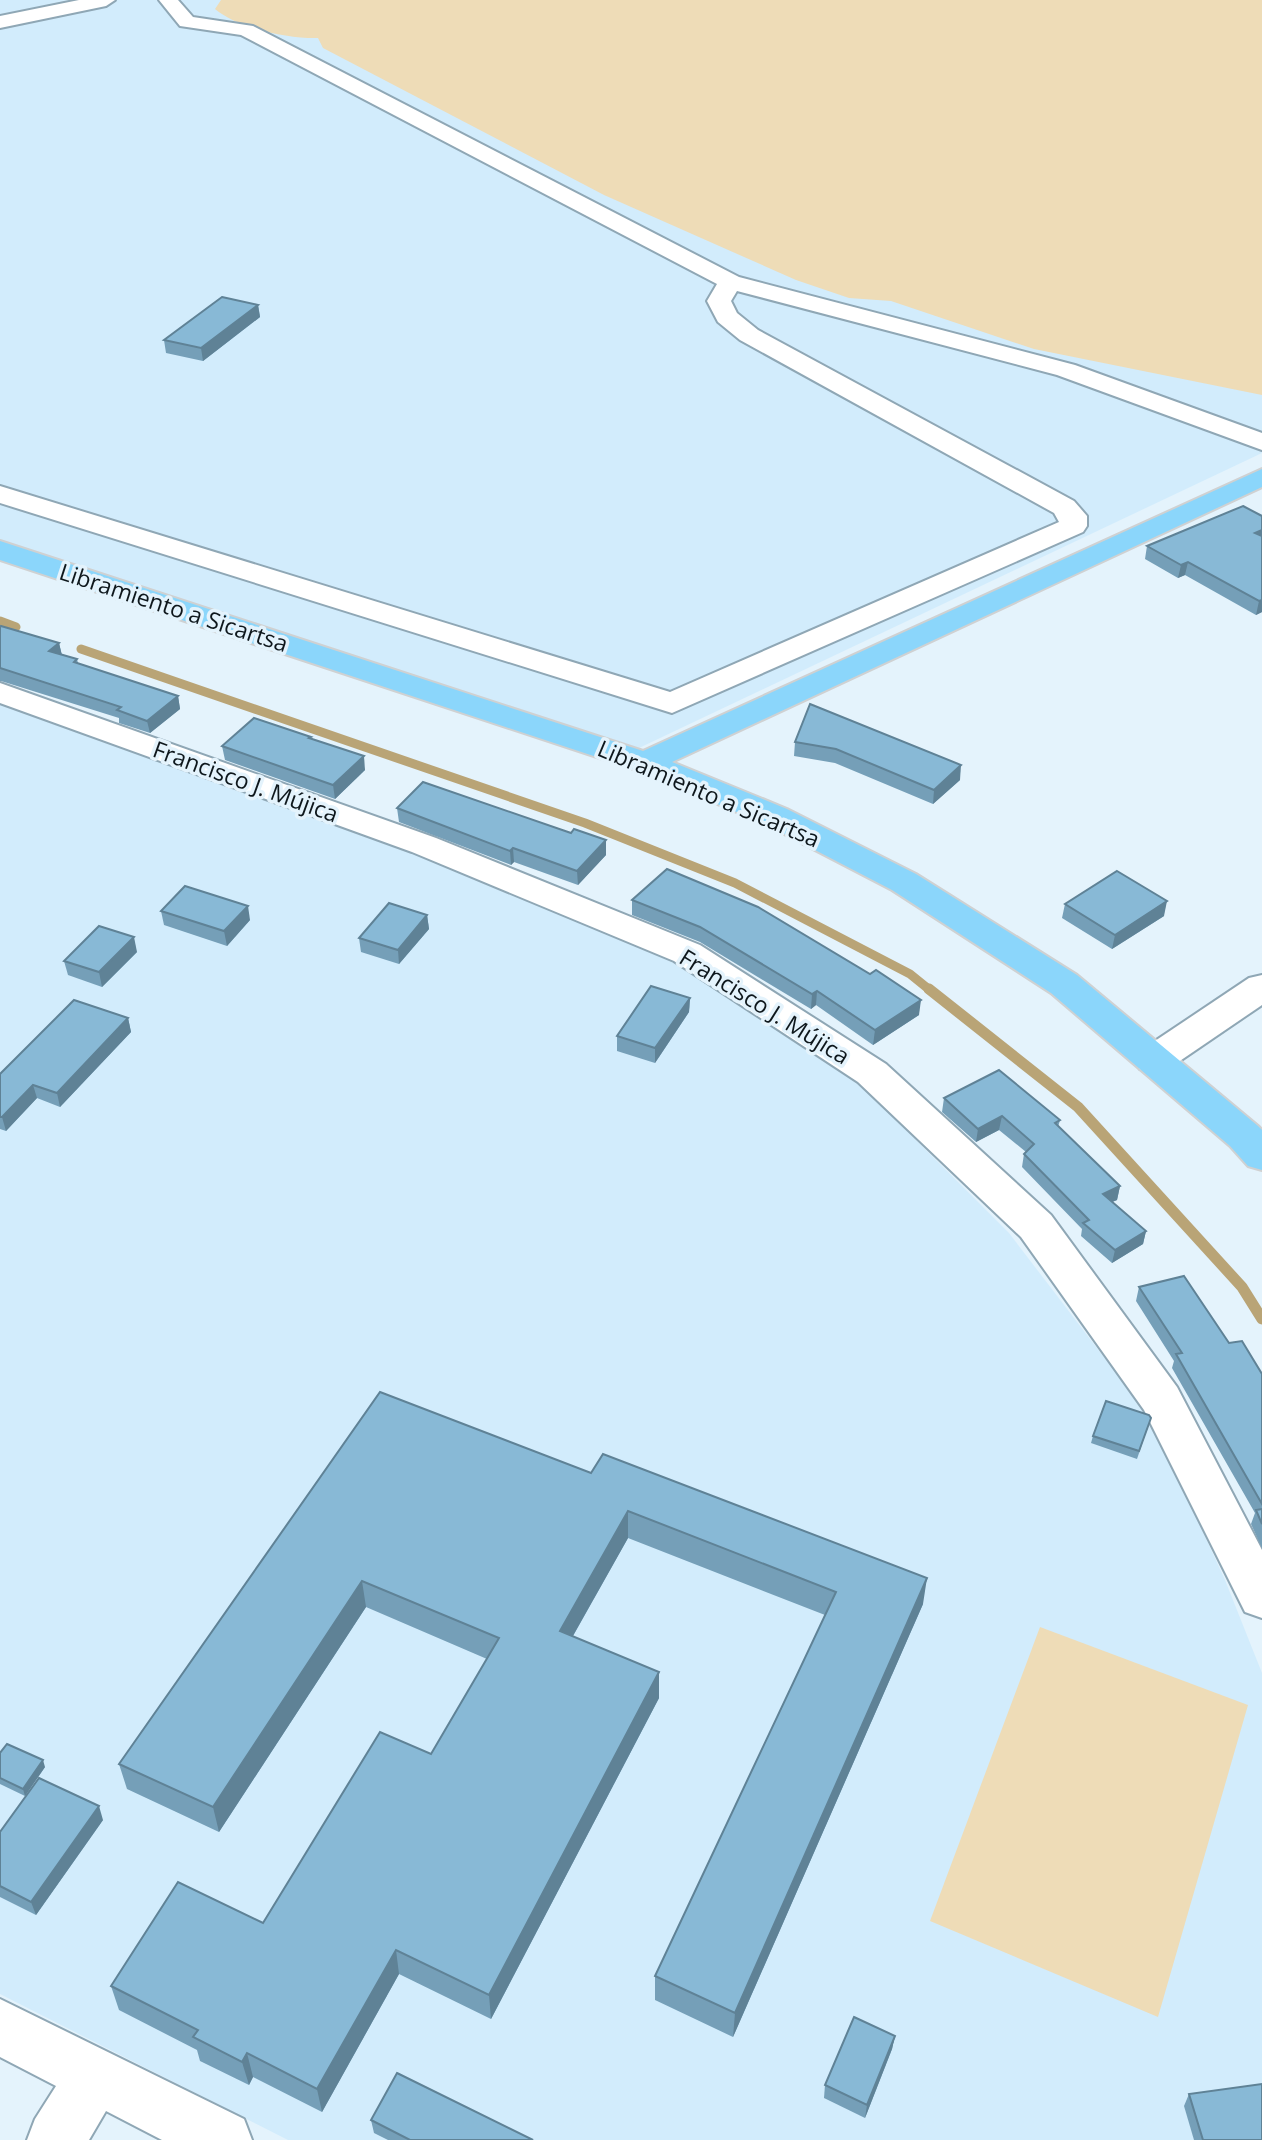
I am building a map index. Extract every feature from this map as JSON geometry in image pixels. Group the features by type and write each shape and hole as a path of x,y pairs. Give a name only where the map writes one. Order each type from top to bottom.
{"main road":[{"path":"645,761 1262,477"},
{"name":"Libramiento a Sicartsa","path":"0,550 645,761 775,816 904,883 1064,984 1244,1136 1262,1156"}],"street":[{"path":"0,22 106,0"},
{"path":"168,0 187,22 246,30 731,282 1066,370 1262,442"},
{"path":"0,494 672,703 1073,526 1073,516 1064,507 749,335 727,317 719,301 731,282"},
{"name":"Francisco J. Mújica","path":"0,692 424,845 687,953 872,1073 1036,1226 1161,1399 1262,1597"},
{"path":"1154,1060 1262,987"},
{"path":"0,2027 223,2140"},
{"path":"56,2140 96,2075"}],"shaded area":[{"path":"0,0 1262,0 1262,453 639,748 0,541"},
{"path":"221,0 1262,0 1262,395 1034,349 891,301 849,298 796,280 604,195 323,48 318,38 293,37 236,22 215,9"},
{"path":"0,703 417,853 681,961 856,1080 1009,1233 1152,1420 1225,1580 1262,1673 1262,2140 288,2140 0,1994"},
{"path":"1040,1627 1248,1705 1158,2017 930,1921"}],"building":[{"path":"222,297 258,305 201,348 164,340"},
{"path":"1243,506 1262,516 1262,530 1255,533 1262,536 1262,600 1259,601 1188,562 1181,565 1147,546"},
{"path":"1,626 59,643 49,651 77,659 74,662 178,696 147,721 117,710 121,707 0,668"},
{"path":"810,704 961,765 934,790 836,749 795,742"},
{"path":"254,718 364,756 333,785 222,746"},
{"path":"423,782 571,833 574,829 606,840 577,871 513,848 510,851 397,808"},
{"path":"667,869 758,907 870,974 876,970 921,1000 875,1030 817,991 812,994 700,927 632,900"},
{"path":"1117,871 1167,901 1115,935 1065,904"},
{"path":"185,886 248,906 224,931 161,911"},
{"path":"389,903 427,915 398,950 359,938"},
{"path":"99,926 134,937 99,972 64,961"},
{"path":"651,986 690,998 655,1048 617,1036"},
{"path":"74,1000 128,1018 57,1093 33,1085 0,1117 0,1074"},
{"path":"999,1070 1060,1120 1055,1123 1120,1186 1103,1194 1146,1231 1115,1250 1083,1223 1089,1220 1024,1154 1034,1144 1002,1116 978,1129 944,1098"},
{"path":"1184,1276 1229,1343 1242,1341 1262,1374 1262,1504 1176,1354 1182,1353 1139,1287"},
{"path":"380,1392 591,1473 603,1454 927,1578 735,2013 655,1976 836,1592 628,1511 560,1631 659,1672 489,1995 396,1950 317,2089 247,2053 242,2062 193,2037 198,2030 111,1986 178,1882 263,1923 380,1732 431,1754 499,1638 362,1581 213,1807 119,1764"},
{"path":"1106,1401 1151,1418 1139,1451 1093,1436"},
{"path":"1262,1509 1262,1524 1256,1510"},
{"path":"7,1744 43,1760 23,1789 0,1778 0,1753"},
{"path":"39,1778 99,1806 31,1902 0,1886 0,1832"},
{"path":"854,2017 895,2036 867,2105 825,2085"},
{"path":"397,2073 533,2140 410,2140 371,2120"},
{"path":"1262,2084 1262,2140 1203,2140 1189,2094"}],"waterway":[{"path":"0,621 16,627"},
{"path":"81,649 585,823 735,883 910,974 931,991"},
{"path":"929,989 1078,1107 1242,1287 1262,1319"}]}
